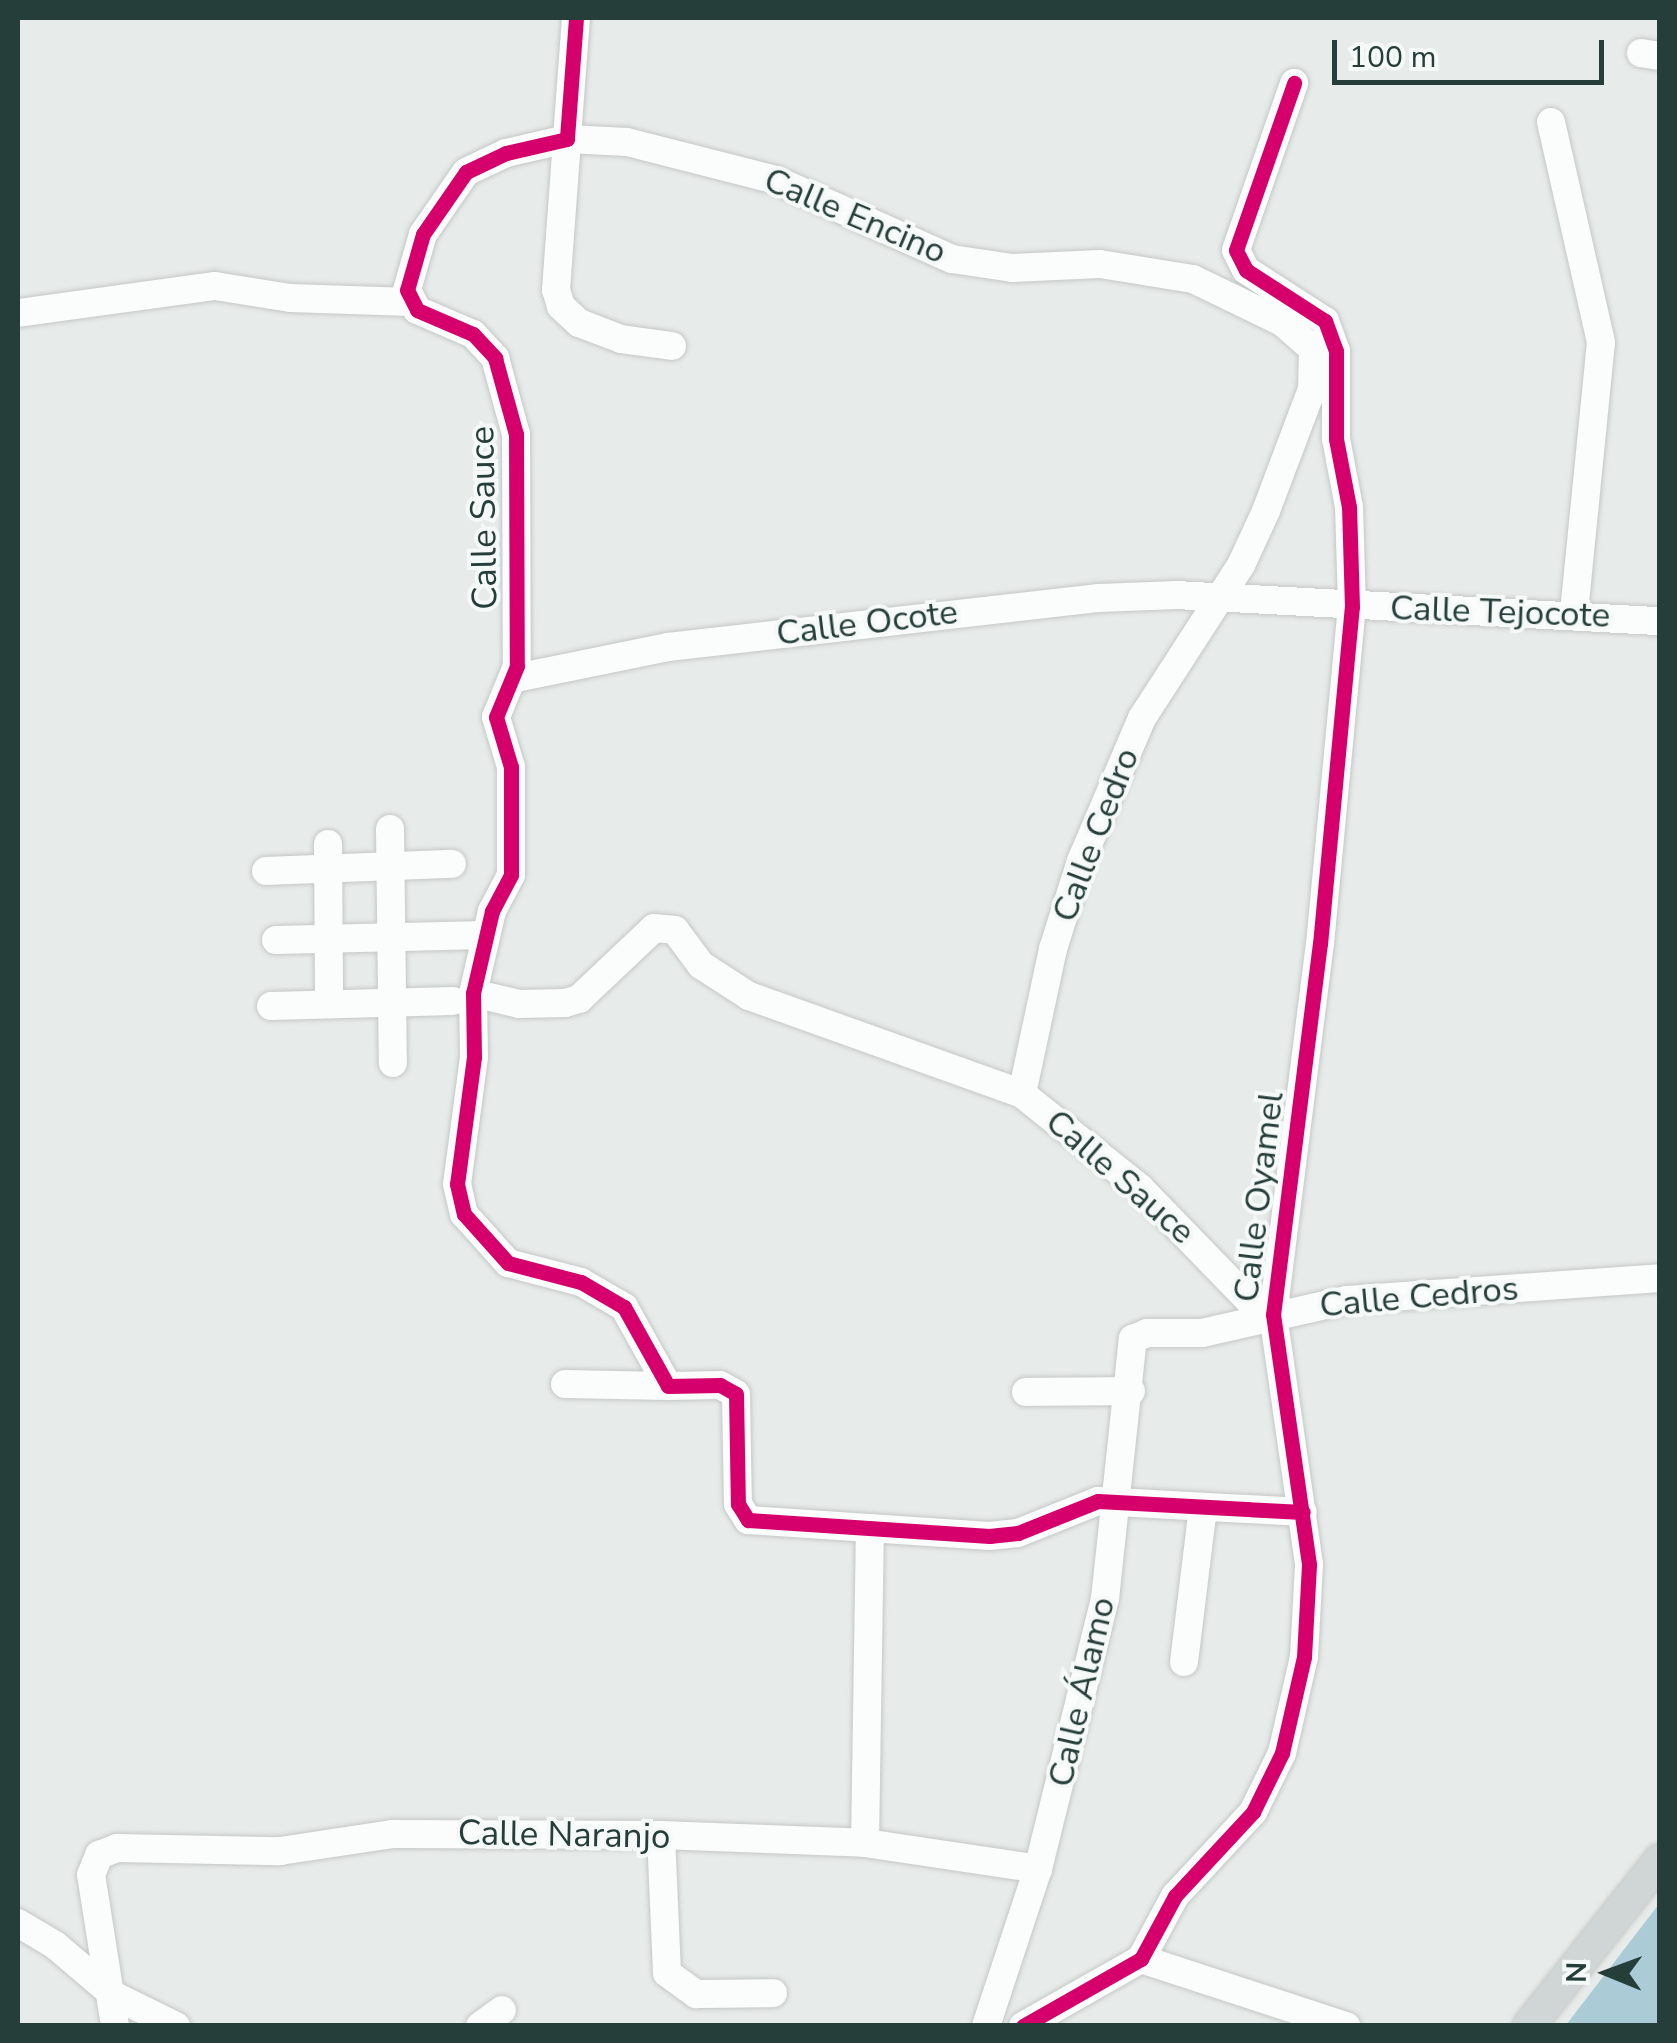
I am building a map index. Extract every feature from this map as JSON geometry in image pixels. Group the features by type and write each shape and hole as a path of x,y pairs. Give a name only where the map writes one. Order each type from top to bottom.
{"main road":[{"path":"1530,2026 1660,1860"}],"street":[{"path":"576,18 556,290 561,306 579,323 621,338 672,346"},
{"path":"1294,84 1236,250 1246,270 1317,332"},
{"path":"1551,122 1602,342 1574,614"},
{"path":"18,313 215,286 290,298 410,302 408,279 423,234 454,184 482,162 567,140"},
{"name":"Calle Encino","path":"567,140 627,142 776,180 952,259 1012,268 1100,264 1192,279 1228,291 1317,332"},
{"name":"Calle Sauce","path":"410,302 427,316 473,334 496,358 508,389 517,454 516,678 496,717 512,792 512,876 463,997 474,1058 456,1184 464,1214 508,1263 600,1290 624,1307 668,1386"},
{"name":"Calle Cedro","path":"1022,1094 1053,949 1109,790 1142,718 1220,598 1266,510 1312,389 1317,332"},
{"name":"Calle Oyamel","path":"1024,2026 1140,1959 1182,1888 1253,1812 1282,1753 1308,1615 1303,1512 1269,1316 1320,944 1352,607 1349,507 1336,439 1336,350 1317,332"},
{"name":"Calle Ocote","path":"516,678 668,647 941,614 1099,598 1220,598"},
{"name":"Calle Tejocote","path":"1220,598 1660,620"},
{"path":"390,829 394,1063"},
{"path":"328,856 329,1004"},
{"path":"266,872 328,856 391,865 452,864"},
{"name":"Calle Sauce","path":"463,997 519,1004 565,1003 579,998 654,928 674,930 719,981 749,996 1022,1094 1140,1188 1269,1316"},
{"path":"276,940 485,935"},
{"path":"271,1006 463,997"},
{"name":"Calle Cedros","path":"1128,1349 1147,1333 1202,1333 1347,1300 1660,1278"},
{"name":"Calle Álamo","path":"986,2026 1038,1868 1105,1599 1132,1391 1128,1349"},
{"path":"565,1384 720,1385 736,1394 742,1514 758,1522 1004,1536 1090,1503 1119,1500 1303,1512"},
{"path":"1026,1392 1132,1391"},
{"path":"1184,1662 1203,1508"},
{"path":"865,1843 870,1528"},
{"name":"Calle Naranjo","path":"115,1996 91,1875 94,1861 117,1848 280,1851 392,1834 661,1836 865,1843 1038,1868"},
{"path":"661,1836 667,1973 696,1994 773,1993"},
{"path":"18,1923 55,1945 115,1996 176,2026"},
{"path":"1140,1959 1346,2026"},
{"path":"115,1996 115,2026"}],"water":[{"path":"1659,1904 1659,2025 1566,2025"}],"cycle path":[{"path":"576,18 567,139 506,153 466,172 423,234 407,290 417,310 473,334 495,358 516,434 517,666 496,717 511,767 511,875 492,911 473,993 474,1057 457,1184 464,1214 508,1263 581,1282 624,1307 668,1386 720,1385 736,1394 738,1504 748,1520 989,1536 1018,1533 1098,1501 1303,1512"},
{"path":"1023,2026 1141,1959 1175,1896 1253,1812 1282,1753 1304,1657 1309,1564 1273,1315 1320,944 1352,607 1349,507 1336,439 1336,351 1325,321 1246,270 1236,250 1294,83"}]}
